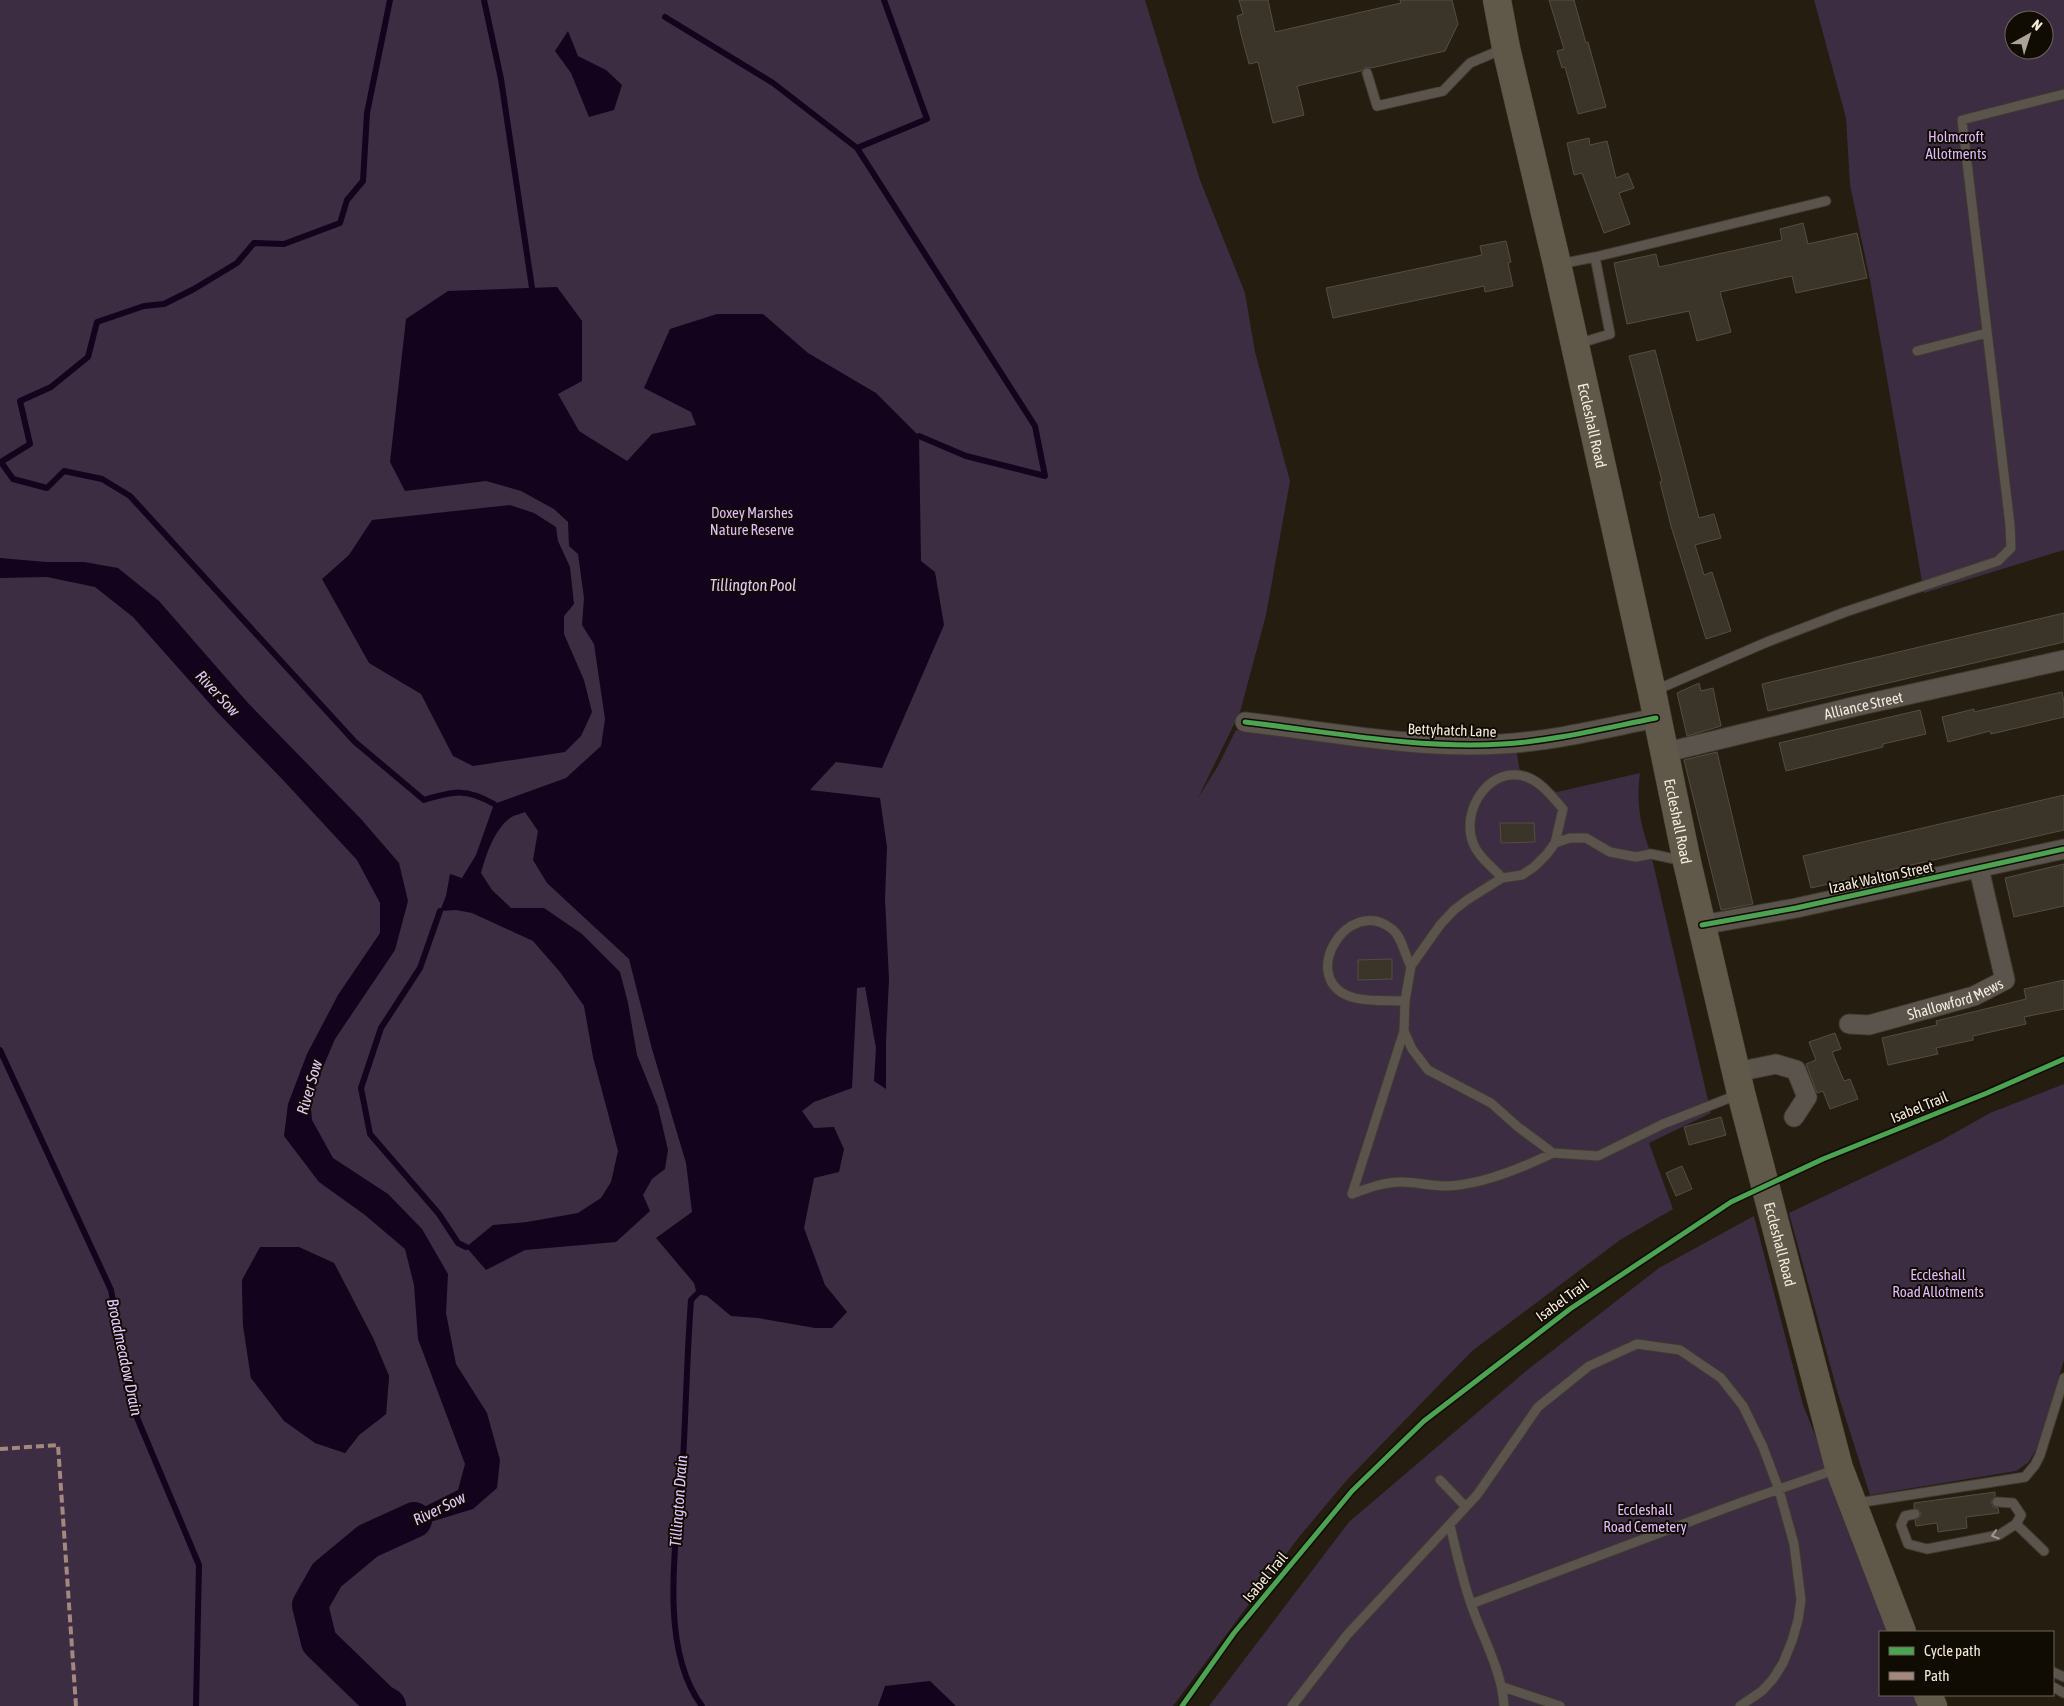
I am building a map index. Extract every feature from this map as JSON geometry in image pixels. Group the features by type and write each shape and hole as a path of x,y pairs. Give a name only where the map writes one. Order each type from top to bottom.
{"main road":[{"name":"Eccleshall Road","path":"1497,0 1506,48 1557,264 1654,705 1686,862 1757,1155 1840,1468 1902,1631"}],"street":[{"name":"Alliance Street","path":"1663,753 2064,660"},
{"name":"Bettyhatch Lane","path":"1245,722 1435,745 1502,744 1542,740 1654,705"},
{"name":"Izaak Walton Street","path":"1702,925 1796,908 2064,850"},
{"name":"Shallowford Mews","path":"1850,1024 1869,1025 1974,996 2006,980 1979,869"},
{"path":"1739,1082 1776,1064 1796,1070 1807,1097 1794,1117"}],"lane":[{"path":"1367,73 1377,106 1443,91 1470,63 1506,48"},
{"path":"1654,705 1767,642 1845,612 1923,588 1998,560 2010,548 2010,525 1962,120 2064,94"},
{"path":"1557,264 1595,257 1826,201"},
{"path":"1574,345 1610,334 1595,257"},
{"path":"1917,351 1987,333"},
{"path":"1502,878 1477,852 1468,829 1474,803 1482,790 1495,778 1513,775 1528,778 1541,786 1563,809 1555,843 1534,867 1522,875 1502,878 1454,910 1411,966 1405,1001 1404,1031 1352,1194 1375,1186 1400,1182 1447,1186 1468,1183 1526,1166 1552,1152 1598,1156 1663,1124 1739,1082"},
{"path":"1555,843 1570,838 1586,838 1610,852 1636,857 1651,854 1686,862"},
{"path":"1405,1001 1354,998 1342,992 1335,985 1328,974 1326,966 1339,935 1347,928 1360,922 1371,921 1392,929 1399,937 1405,956 1411,966"},
{"path":"1404,1031 1412,1049 1428,1070 1491,1103 1552,1152"},
{"path":"1292,1706 1347,1635 1476,1495 1538,1407 1589,1366 1637,1344 1680,1350 1721,1378 1742,1406 1763,1447 1779,1490 1798,1565 1801,1600 1798,1620 1783,1664 1773,1679 1762,1691 1740,1706"},
{"path":"1854,1503 2025,1477 2035,1466 2040,1455 2064,1378"},
{"path":"1471,1604 1840,1468"},
{"path":"1440,1480 1465,1506"},
{"path":"1915,1514 1905,1516 1902,1525 1908,1544 1927,1550 1999,1535 2016,1524 2021,1515 2013,1502 1997,1502"},
{"path":"2016,1524 2044,1551"},
{"path":"1450,1525 1459,1567 1471,1604 1503,1688 1504,1706"},
{"path":"1503,1688 1560,1706"}],"green space":[{"name":"Doxey Marshes Nature Reserve","path":"0,0 1145,0 1200,180 1245,293 1255,352 1290,481 1266,615 1240,712 1198,798 1218,766 1236,730 1427,748 1516,748 1520,772 1557,792 1640,773 1638,795 1644,833 1651,854 1711,1113 1649,1143 1673,1209 1620,1240 1472,1351 1346,1481 1299,1537 1173,1706 0,1706","holes":["334,1263 373,1338 389,1376 386,1414 359,1435 345,1453 315,1443 251,1378 243,1325 242,1280"]},
{"name":"Holmcroft Allotments","path":"1814,0 2064,0 2064,550 1924,593 1870,280 1850,185 1846,118"},
{"name":"Eccleshall Road Allotments","path":"2064,1084 2064,1360 2038,1446 2029,1462 2016,1471 1870,1495 1838,1394 1789,1213 1942,1140 1990,1113"},
{"name":"Eccleshall Road Cemetery","path":"1754,1216 1803,1405 1894,1631 1879,1631 1879,1696 1919,1696 1924,1706 1209,1706 1349,1522 1526,1371 1659,1268"}],"water":[{"path":"568,31 578,56 606,70 622,85 614,110 589,117 571,73 555,51"},
{"name":"Tillington Pool","path":"557,287 582,321 582,381 558,394 579,431 627,461 652,434 696,425 691,412 644,388 670,329 717,314 763,314 808,353 876,393 919,436 921,561 935,572 944,625 882,768 836,762 810,790 880,798 887,847 885,899 889,979 886,1089 874,1081 876,1048 865,987 857,988 852,1088 814,1102 802,1111 814,1128 834,1127 844,1149 839,1172 814,1178 804,1228 825,1285 847,1312 832,1328 815,1328 758,1318 731,1316 707,1296 697,1294 694,1283 656,1238 692,1212 686,1163 652,1049 629,959 547,883 533,860 538,831 525,812 513,816 499,829 488,851 481,873 492,890 511,908 544,908 582,934 620,972 628,1003 637,1055 658,1107 668,1150 665,1169 652,1179 643,1195 650,1211 616,1242 525,1250 486,1270 466,1247 493,1225 527,1222 578,1213 601,1198 611,1182 618,1151 593,1057 584,1006 560,972 533,941 472,913 456,910 440,911 446,896 450,874 462,878 476,855 494,804 566,778 601,746 605,719 594,644 582,625 584,598 578,554 569,546 568,522 554,509 521,491 486,481 405,491 390,462 406,319 448,291"},
{"path":"510,505 534,513 556,527 558,541 570,567 574,604 564,616 564,634 584,680 592,712 581,736 565,752 473,766 453,756 421,694 369,663 322,579 349,555 372,520"},
{"path":"0,558 46,562 84,562 118,568 159,601 248,703 361,819 399,863 408,901 395,950 335,1039 310,1098 312,1120 333,1158 388,1194 422,1229 448,1274 446,1313 456,1364 487,1413 500,1460 497,1488 473,1509 368,1541 406,1516 458,1490 465,1464 418,1339 414,1285 405,1249 365,1215 319,1182 284,1136 288,1104 307,1054 338,995 380,933 380,903 357,860 219,714 133,617 95,587 47,577 0,578"},
{"path":"260,1247 299,1247 334,1263 373,1338 389,1376 386,1414 359,1435 345,1453 315,1443 284,1421 251,1378 243,1325 242,1280"},
{"path":"930,1681 956,1706 878,1706 885,1686"}],"building":[{"path":"1239,0 1268,0 1275,32 1401,3 1400,0 1452,0 1458,24 1445,51 1371,68 1366,67 1361,71 1297,86 1304,115 1273,123 1258,62 1249,64 1237,16 1243,14"},
{"path":"1549,0 1574,0 1606,107 1578,114 1565,67 1562,68 1557,51 1564,49"},
{"path":"1589,138 1590,145 1607,141 1616,178 1628,173 1634,188 1619,193 1630,224 1604,233 1582,173 1574,175 1567,143"},
{"path":"1803,223 1808,244 1857,233 1867,278 1796,293 1792,276 1720,292 1731,332 1697,341 1689,311 1627,324 1614,263 1656,254 1659,267 1782,240 1780,229"},
{"path":"1506,241 1511,262 1508,263 1513,286 1485,292 1484,286 1333,318 1326,288 1482,255 1480,246"},
{"path":"1655,350 1699,518 1714,514 1721,538 1695,545 1704,575 1712,572 1731,631 1706,639 1671,526 1660,482 1662,481 1629,356"},
{"path":"2064,613 2064,642 1768,711 1762,684"},
{"path":"1699,683 1701,691 1713,688 1721,726 1687,736 1677,693"},
{"path":"2062,692 2064,717 1991,734 1990,731 1948,742 1942,717 1974,709 1974,712"},
{"path":"1920,710 1926,734 1883,744 1883,747 1786,771 1779,743"},
{"path":"1717,752 1753,904 1721,910 1684,760"},
{"path":"2064,795 2064,830 1811,888 1803,856"},
{"path":"1500,823 1534,823 1535,842 1501,843"},
{"path":"2064,864 2064,906 2014,917 2005,878"},
{"path":"1392,959 1392,979 1358,980 1358,960"},
{"path":"2064,980 2064,1009 2024,1017 2026,1024 1973,1036 1973,1040 1936,1048 1938,1054 1888,1065 1882,1038 1937,1025 1936,1021 2026,999 2024,989"},
{"path":"1835,1033 1841,1049 1832,1052 1844,1081 1850,1079 1858,1099 1830,1109 1823,1091 1817,1093 1806,1064 1816,1060 1809,1042"},
{"path":"1721,1117 1726,1135 1689,1145 1684,1127"},
{"path":"1682,1166 1692,1189 1676,1196 1666,1173"},
{"path":"1995,1492 1991,1502 1993,1507 1998,1508 1999,1513 1966,1517 1967,1528 1938,1532 1937,1523 1916,1526 1915,1520 1919,1518 1921,1513 1914,1508 1914,1503"}],"waterway":[{"path":"390,0 367,113 363,181 347,200 340,223 284,244 254,243 237,263 194,289 164,304 144,306 97,322 88,357 51,387 20,401 30,444 1,462 13,479 47,488 64,471 102,479 130,496 355,742 424,800 452,793 467,793 494,804"},
{"path":"484,0 501,79 532,288"},
{"path":"857,148 927,119 884,0"},
{"path":"665,17 773,83 857,148 1035,426 1045,476 966,456 919,436"},
{"path":"440,911 420,968 381,1028 361,1088 370,1134 439,1214 458,1243 466,1247"},
{"name":"Broadmeadow Drain","path":"0,1050 111,1290 133,1408 199,1565 196,1706"},
{"name":"Tillington Drain","path":"697,1294 691,1300 683,1460 673,1587 674,1620 679,1652 688,1681 702,1706"},
{"name":"River Sow","path":"388,1706 381,1702 319,1642 310,1605 327,1575 368,1541 414,1520"}],"marked path":[{"path":"0,1449 58,1445 76,1706"}],"cycle path":[{"path":"1245,722 1374,739 1470,745 1541,740 1656,718"},
{"path":"1702,925 1796,908 2064,849"},
{"name":"Isabel Trail","path":"1182,1706 1234,1633 1352,1491 1424,1421 1570,1309 1731,1202 1823,1159 1987,1093 2064,1059"}]}
